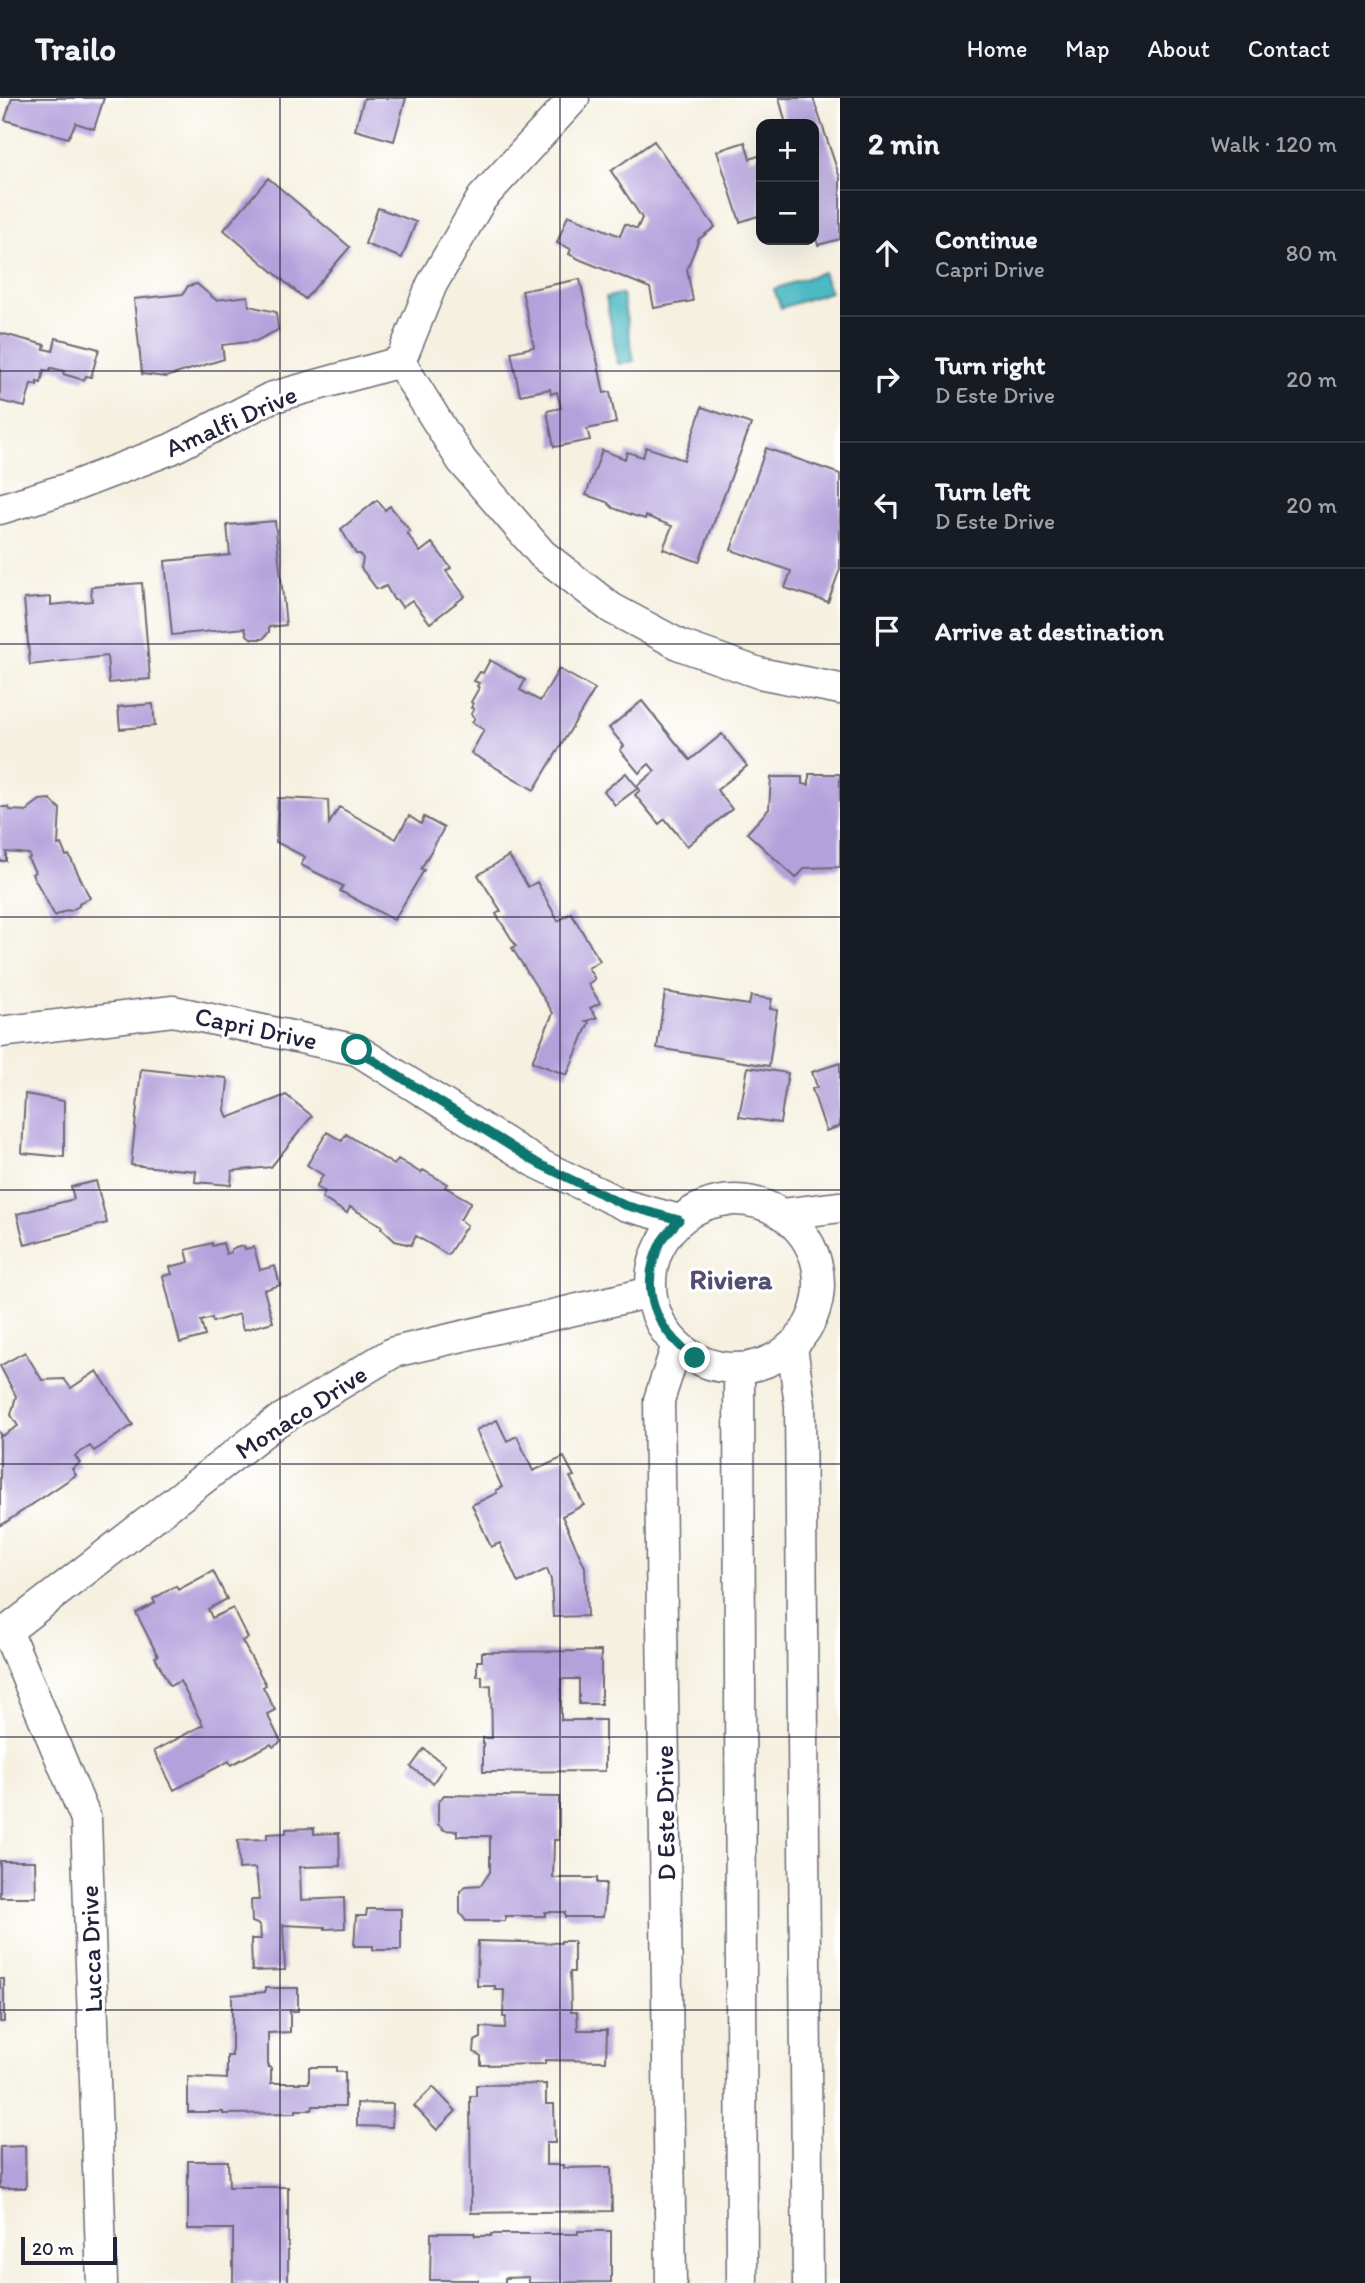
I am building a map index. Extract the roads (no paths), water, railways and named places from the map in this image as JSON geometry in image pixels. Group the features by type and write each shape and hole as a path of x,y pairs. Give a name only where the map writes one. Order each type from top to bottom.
{"street":[{"path":"574,98 482,198 432,284 400,362 462,461 542,554 611,608 680,645 760,673 840,689"},
{"name":"Amalfi Drive","path":"0,509 69,488 171,449 270,398 400,362"},
{"name":"Capri Drive","path":"0,1032 173,1011 357,1050 539,1164 624,1205 679,1220"},
{"path":"730,1199 758,1202 783,1214 803,1234 816,1258 819,1286 827,1314 804,1331 792,1346 768,1362 739,1368 717,1366 695,1358 677,1345 664,1329 656,1312 651,1293 653,1266 662,1241 679,1220 702,1205 730,1199"},
{"path":"783,1214 840,1207"},
{"name":"Monaco Drive","path":"3,1632 278,1421 394,1352 651,1293"},
{"name":"D Este Drive","path":"671,2283 659,1400 677,1345"},
{"path":"792,1346 800,1405 808,2283"},
{"path":"739,1368 742,2283"},
{"name":"Lucca Drive","path":"3,1632 86,1819 102,2283"}],"water":[{"path":"823,272 830,292 781,308 774,289"},
{"path":"622,294 634,361 618,364 606,297"}],"district":[{"name":"Riviera","path":"731,1279"}]}
